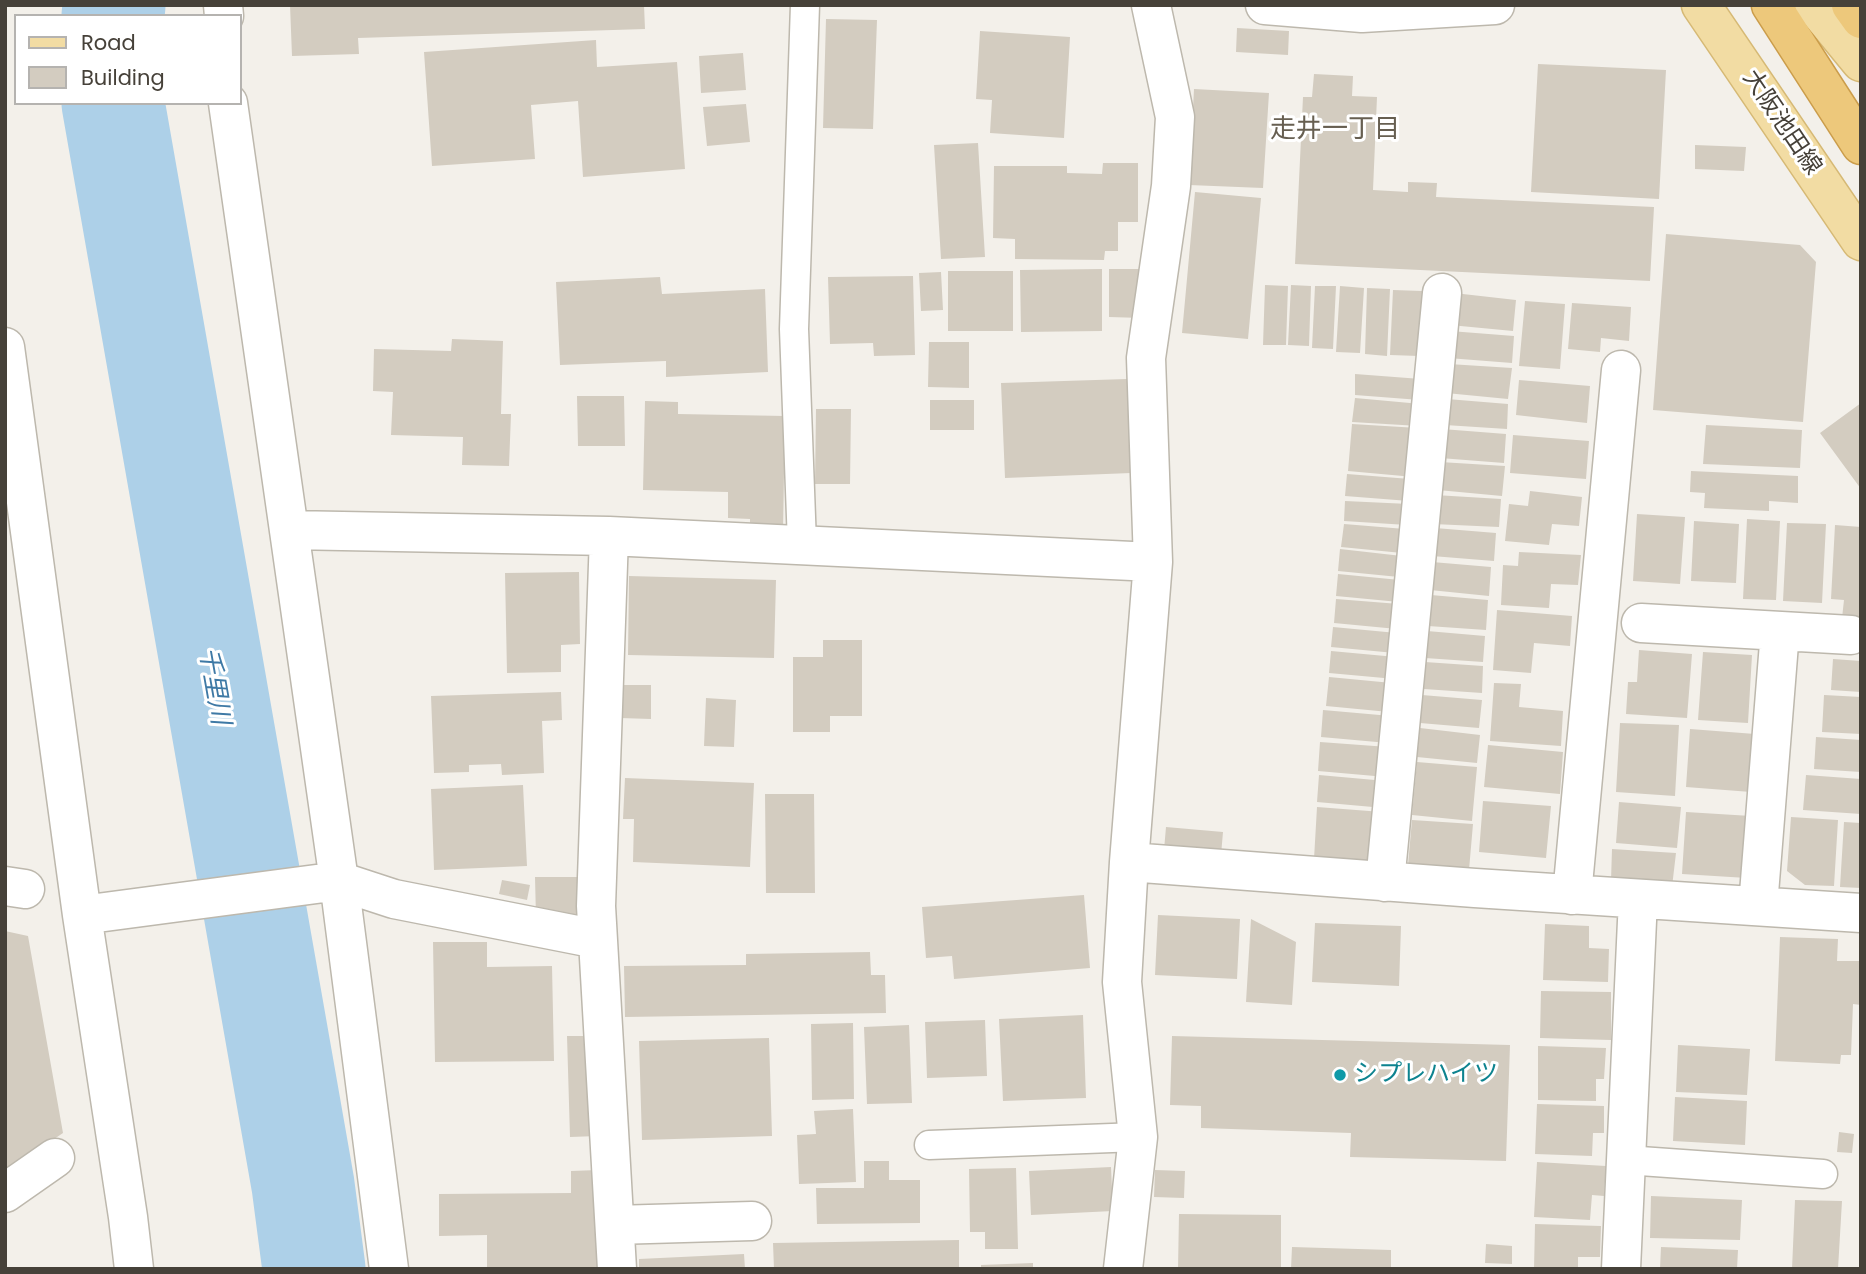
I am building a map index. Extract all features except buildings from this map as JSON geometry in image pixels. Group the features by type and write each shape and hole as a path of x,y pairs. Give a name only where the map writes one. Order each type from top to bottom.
{"highway":[{"path":"1771,5 1861,145"},
{"path":"1851,5 1861,19"}],"main road":[{"name":"大阪池田線","path":"1700,5 1861,241"},
{"path":"1814,5 1861,62"}],"street":[{"path":"1123,1269 1138,1137 1122,982 1153,562 1146,358 1171,186 1175,117 1151,5"},
{"path":"1265,5 1362,13 1495,5"},
{"path":"228,105 339,881 389,1269"},
{"path":"1385,881 1442,293"},
{"path":"5,347 82,915 134,1269"},
{"path":"1572,895 1621,370"},
{"path":"289,530 609,536 1153,562"},
{"path":"609,536 596,906 617,1269"},
{"path":"1641,622 1851,635"},
{"path":"1758,906 1780,631"},
{"path":"1129,862 1572,895 1861,913"},
{"path":"82,915 339,881 394,899 597,939"},
{"path":"1621,1269 1638,899"},
{"path":"5,1193 55,1158"},
{"path":"615,1225 752,1222"}],"lane":[{"path":"802,544 794,329 805,5"},
{"path":"929,1145 1138,1137"},
{"path":"1626,1160 1823,1174"}],"waterway":[{"name":"千里川","path":"113,14 114,5"},
{"name":"千里川","path":"113,105 303,1185 314,1269"}],"place":[{"name":"シプレハイツ","path":"1340,1075"}],"district":[{"name":"走井一丁目","path":"1335,130"}]}
